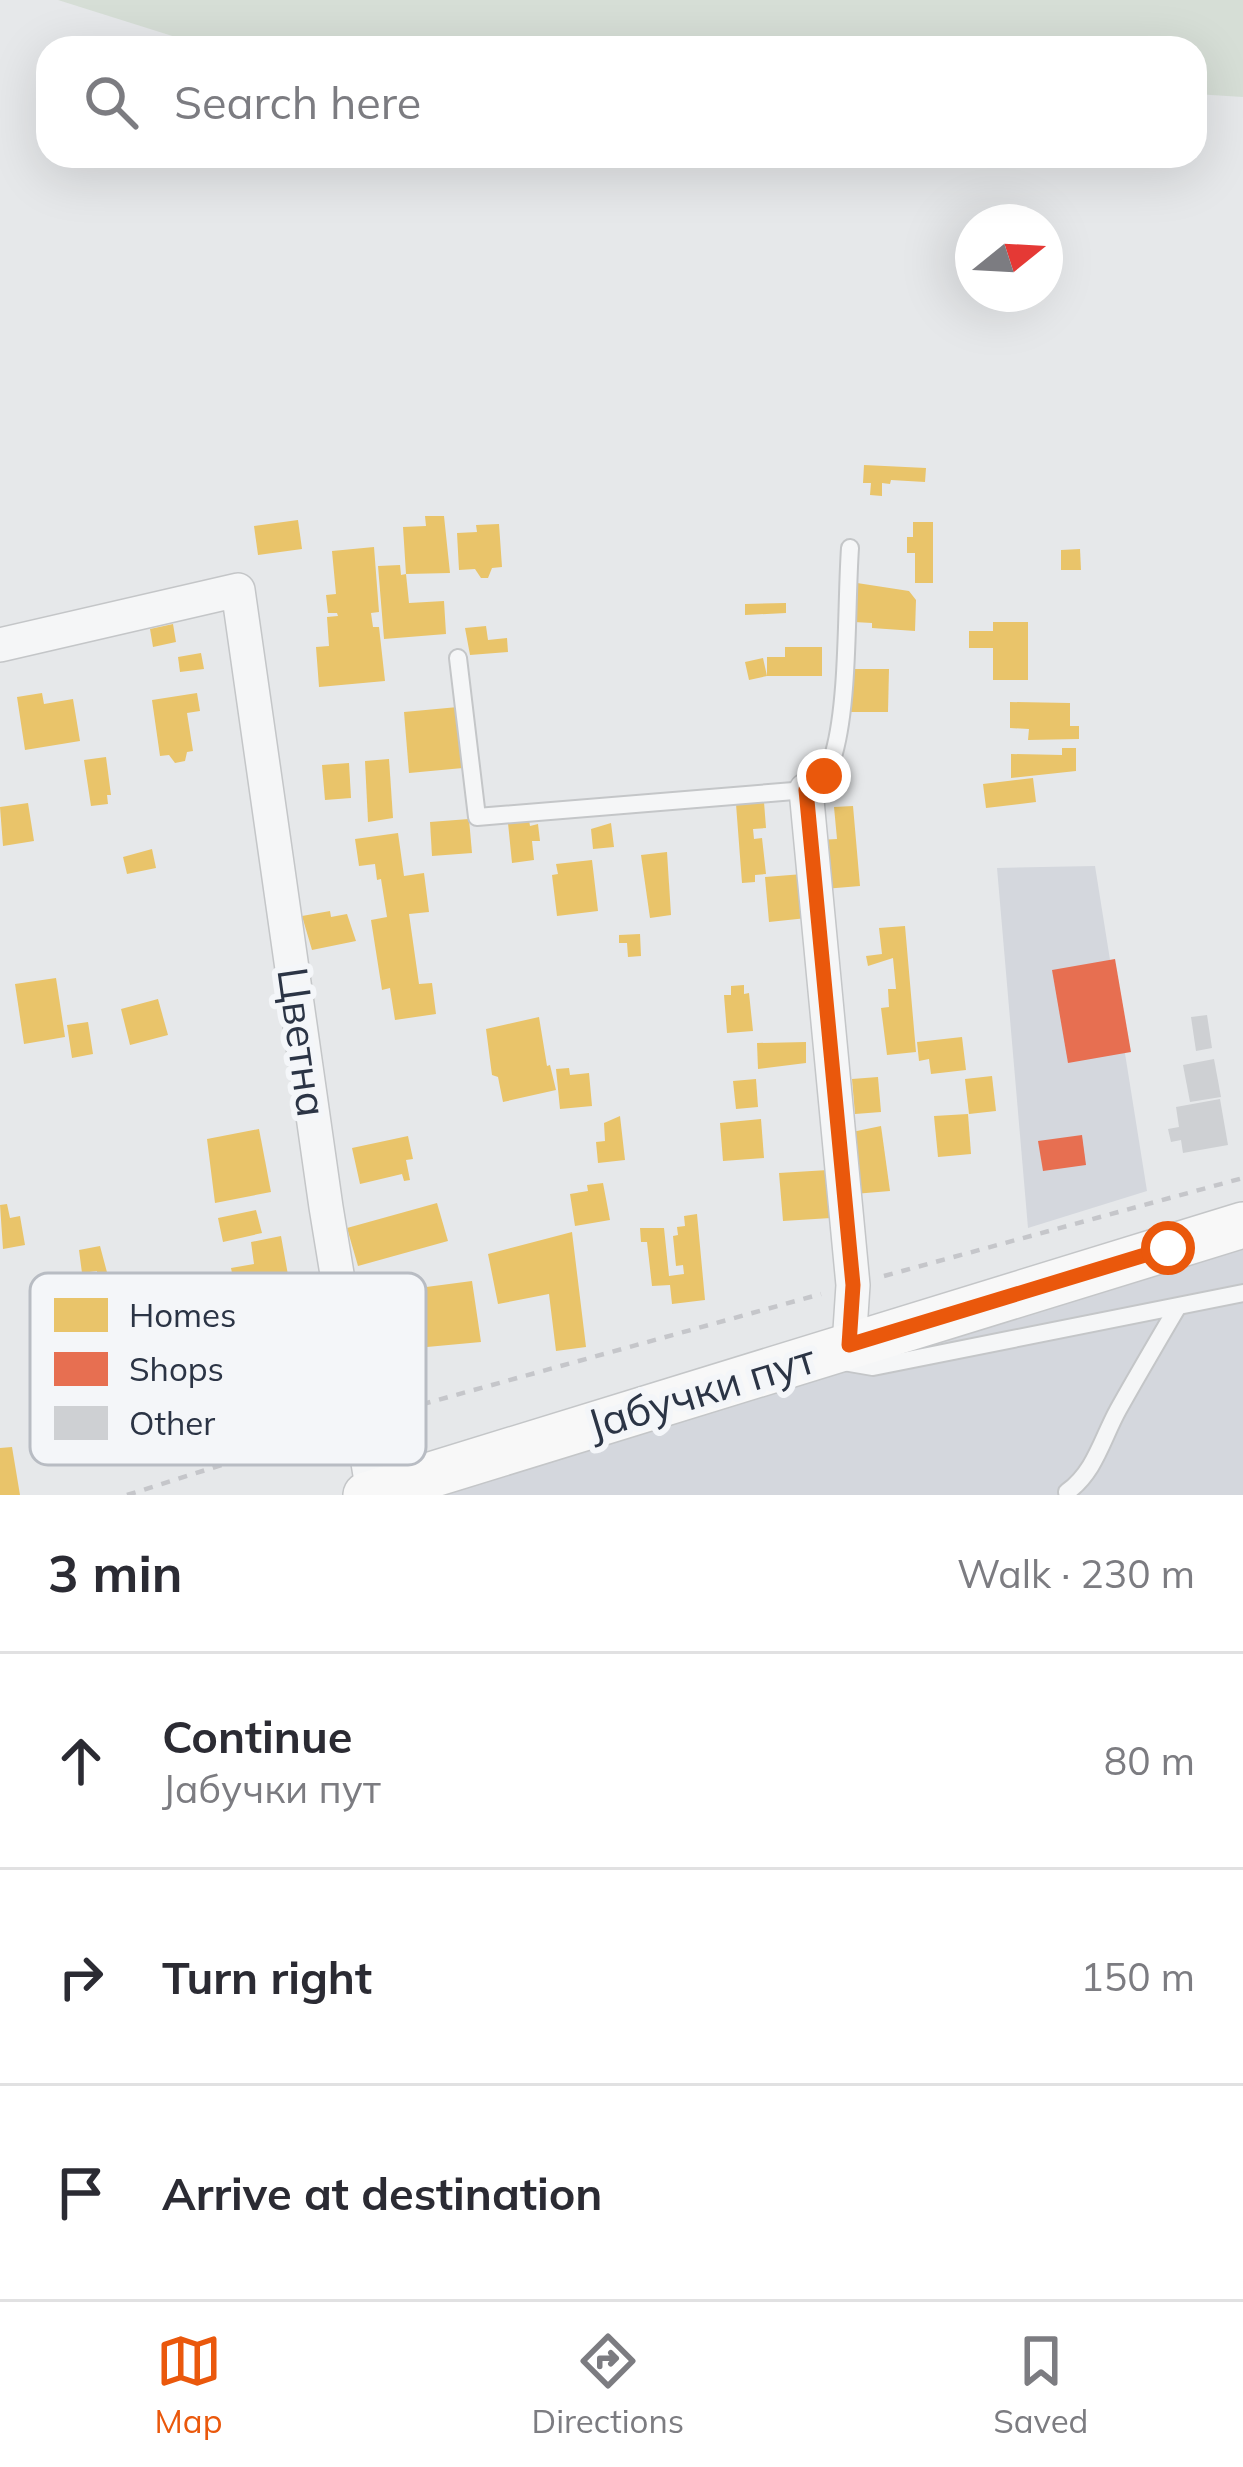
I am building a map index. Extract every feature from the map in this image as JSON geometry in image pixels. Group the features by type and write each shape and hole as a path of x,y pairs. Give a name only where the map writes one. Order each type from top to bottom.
{"main road":[{"name":"Јабучки пут","path":"370,1494 1243,1225"}],"street":[{"name":"Цветна","path":"0,645 238,590 338,1273"},
{"path":"806,790 853,1285 829,1351"}],"lane":[{"path":"458,658 477,817 806,790 824,776 833,755 840,716 850,548"},
{"path":"829,1351 873,1367 1243,1293"},
{"path":"1067,1492 1090,1469 1115,1414 1177,1309"}],"path":[{"path":"426,1403 1243,1178"},
{"path":"127,1495 221,1465"}],"shaded area":[{"path":"58,0 1243,0 1243,97 1207,95 1207,36 172,36"},
{"path":"1095,866 1147,1191 1028,1228 997,868"},
{"path":"1243,1247 1243,1495 426,1495"}],"building: Homes":[{"path":"864,465 926,468 925,482 891,480 882,483 882,496 870,495 871,483 863,483"},
{"path":"425,516 444,516 450,573 406,574 403,527 426,526"},
{"path":"298,520 302,549 258,555 254,526"},
{"path":"913,522 933,522 933,583 915,583 915,553 907,553"},
{"path":"499,524 502,567 492,568 488,578 481,578 475,569 459,570 457,533 477,532 476,525"},
{"path":"374,547 379,612 371,613 373,627 379,627 385,681 319,687 316,647 329,646 327,617 338,616 328,613 326,595 336,594 332,551"},
{"path":"1080,549 1081,570 1061,570 1061,550"},
{"path":"400,565 401,575 406,574 409,603 444,601 446,634 384,639 378,566"},
{"path":"857,583 909,591 916,600 915,631 854,622"},
{"path":"786,603 786,613 745,615 745,604"},
{"path":"993,622 1028,622 1028,680 993,680 993,648 969,648 969,631 993,631"},
{"path":"173,624 176,642 153,647 150,629"},
{"path":"486,626 488,640 507,638 508,652 470,655 465,628"},
{"path":"785,647 822,647 822,676 767,676 767,657 785,657"},
{"path":"201,653 204,669 180,672 178,657"},
{"path":"763,658 767,676 749,680 745,662"},
{"path":"849,669 889,669 888,712 849,712"},
{"path":"42,693 44,704 73,699 80,741 25,750 17,697"},
{"path":"197,693 200,711 187,713 193,751 187,752 185,761 175,763 169,755 160,756 152,700"},
{"path":"1010,702 1070,703 1070,726 1079,726 1079,739 1028,740 1029,729 1010,728"},
{"path":"458,707 463,768 409,773 404,712"},
{"path":"1062,748 1076,748 1076,771 1011,778 1011,754 1062,755"},
{"path":"106,757 111,795 107,795 108,804 91,806 84,760"},
{"path":"389,759 393,818 368,822 365,761"},
{"path":"349,763 351,798 325,800 322,765"},
{"path":"1033,778 1036,802 986,808 983,784"},
{"path":"764,802 766,828 753,829 754,839 762,838 766,874 755,875 755,882 742,883 736,804"},
{"path":"28,803 34,841 3,846 0,807"},
{"path":"853,806 860,886 824,889 819,840 837,839 834,807"},
{"path":"469,819 472,853 432,856 430,822"},
{"path":"529,820 530,826 538,824 540,841 532,841 534,860 512,863 508,823"},
{"path":"611,823 614,847 593,849 591,829"},
{"path":"398,833 404,876 424,873 429,912 409,914 419,984 432,983 436,1014 395,1020 390,988 382,990 371,920 387,917 381,879 377,880 375,864 359,866 355,839"},
{"path":"152,849 156,868 127,874 123,857"},
{"path":"667,852 671,915 650,918 641,855"},
{"path":"592,860 598,911 557,916 552,875 558,874 556,864"},
{"path":"803,874 807,918 769,922 765,877"},
{"path":"330,911 331,917 347,914 356,941 312,950 302,916"},
{"path":"905,926 916,1052 887,1055 881,1008 889,1007 888,989 896,989 893,958 868,966 866,956 882,954 879,928"},
{"path":"640,934 641,956 628,957 627,943 619,943 619,935"},
{"path":"56,978 65,1037 24,1044 15,984"},
{"path":"744,985 753,1031 727,1033 724,995 731,995 731,986"},
{"path":"158,999 168,1035 130,1045 121,1009"},
{"path":"539,1017 556,1090 503,1102 498,1077 492,1075 486,1029"},
{"path":"88,1022 93,1054 72,1058 67,1025"},
{"path":"962,1037 966,1070 931,1074 929,1059 919,1061 917,1042"},
{"path":"806,1042 806,1063 758,1069 757,1043"},
{"path":"569,1068 570,1075 589,1073 592,1106 560,1109 556,1069"},
{"path":"992,1076 996,1111 969,1114 965,1079"},
{"path":"878,1077 881,1112 855,1114 852,1079"},
{"path":"756,1079 758,1107 736,1109 733,1081"},
{"path":"968,1114 971,1154 938,1157 934,1116"},
{"path":"620,1116 625,1160 598,1163 596,1142 605,1141 604,1123"},
{"path":"761,1119 764,1158 723,1161 720,1123"},
{"path":"881,1126 890,1191 854,1194 852,1132"},
{"path":"259,1129 271,1192 215,1203 207,1139"},
{"path":"408,1136 413,1159 406,1160 410,1180 404,1181 402,1174 360,1184 352,1148"},
{"path":"828,1170 831,1218 783,1221 779,1173"},
{"path":"603,1183 610,1220 575,1226 570,1194"},
{"path":"437,1203 448,1241 358,1266 347,1228"},
{"path":"7,1204 10,1218 20,1216 25,1245 3,1249 0,1205"},
{"path":"256,1210 262,1233 223,1242 218,1218"},
{"path":"697,1214 705,1300 672,1304 670,1285 652,1286 647,1242 641,1242 640,1228 664,1228 669,1276 684,1274 683,1265 676,1266 673,1236 678,1235 677,1227 685,1226 684,1216"},
{"path":"572,1232 586,1347 556,1351 549,1294 498,1304 488,1254"},
{"path":"281,1236 288,1273 232,1273 231,1268 254,1264 251,1242"},
{"path":"100,1246 107,1273 82,1273 79,1250"},
{"path":"472,1281 481,1342 426,1347 426,1287"},
{"path":"12,1447 20,1495 0,1495 0,1448"}],"building: Shops":[{"path":"1115,959 1131,1052 1068,1063 1052,970"},
{"path":"1082,1135 1086,1165 1043,1171 1038,1141"}],"building: Other":[{"path":"1207,1015 1212,1048 1196,1051 1191,1017"},
{"path":"1214,1059 1221,1097 1190,1102 1183,1065"},
{"path":"1220,1099 1228,1145 1183,1153 1181,1140 1171,1142 1168,1129 1179,1127 1176,1107"}],"route":[{"path":"824,776 806,790 853,1285 849,1345 1168,1248"}]}
